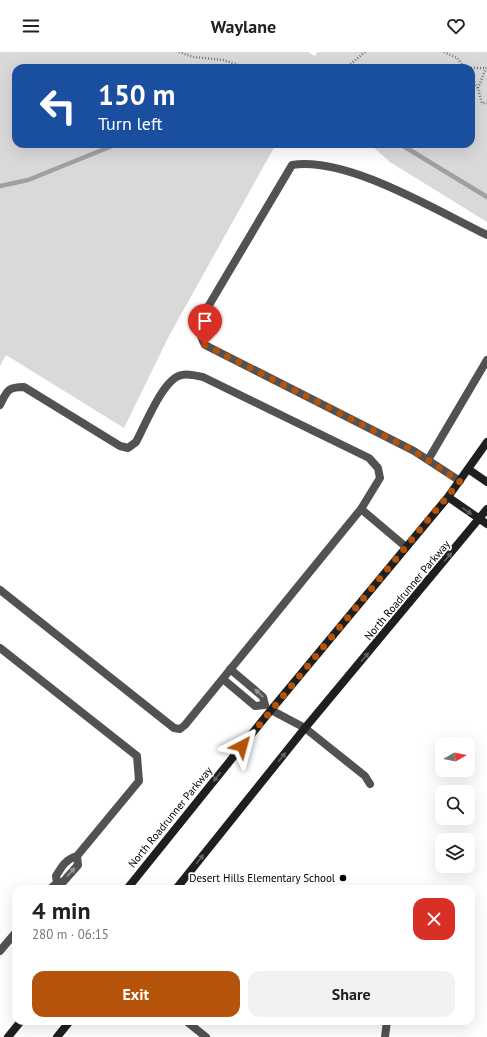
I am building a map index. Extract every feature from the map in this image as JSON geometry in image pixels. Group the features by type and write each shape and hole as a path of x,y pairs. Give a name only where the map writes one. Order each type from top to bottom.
{"main road":[{"name":"North Roadrunner Parkway","path":"130,885 268,708 448,497 487,442"},
{"path":"468,469 487,482"},
{"path":"448,497 487,524"},
{"name":"North Roadrunner Parkway","path":"179,885 305,728 487,509"},
{"path":"8,1037 17,1025"},
{"path":"57,1037 67,1025"}],"street":[{"path":"460,481 407,448 205,345 201,338 202,317 292,165 328,165 369,178 487,235"},
{"path":"428,460 487,360"},
{"path":"0,405 8,390 14,387 24,387 120,446 128,448 136,442 163,391 173,378 182,374 203,377 369,458 378,468 380,478 361,509 223,679 180,729 174,728 0,590"},
{"path":"361,509 406,547"},
{"path":"1,651 137,756 139,781 77,856 69,858 65,862 56,876 57,883"},
{"path":"230,669 263,697 268,708"},
{"path":"223,679 255,706 268,708 305,728 365,776 370,784"},
{"path":"55,885 63,882 78,865 77,856"},
{"path":"0,951 12,937"},
{"path":"191,1025 206,1037"},
{"path":"385,1037 386,1025"}],"path":[{"path":"179,52 193,57 223,60 236,64"},
{"path":"351,64 365,52"},
{"path":"444,52 457,58 462,64"},
{"path":"475,68 487,67 478,89"},
{"path":"475,84 482,103 487,103"}],"shaded area":[{"path":"0,52 308,52 315,56 317,52 487,52 487,222 390,162 374,148 475,148 475,64 12,64 12,148 274,148 169,336 124,428 6,355 0,366"}],"waterway":[{"path":"0,186 28,180 107,148"},
{"path":"407,148 487,197"}],"place":[{"name":"Desert Hills Elementary School","path":"343,878"}],"route":[{"path":"205,345 414,451 460,481 242,746"}]}
